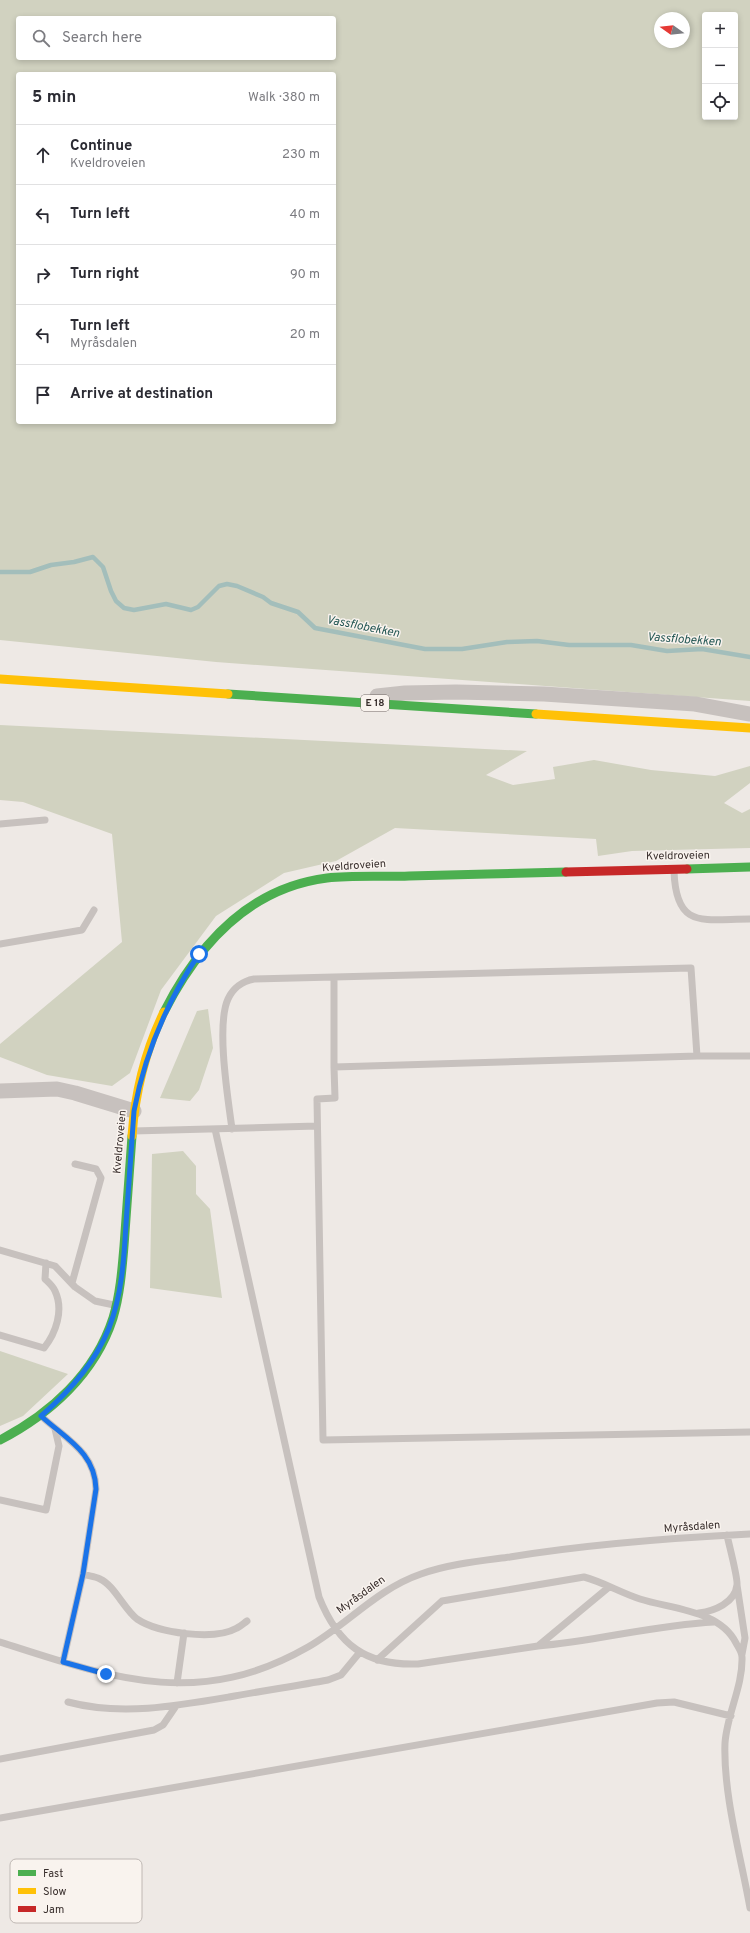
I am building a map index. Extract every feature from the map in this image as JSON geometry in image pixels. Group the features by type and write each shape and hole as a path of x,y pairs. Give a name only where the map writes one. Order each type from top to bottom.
{"main road":[{"name":"E 18","path":"0,679 750,728"},
{"name":"E 18","path":"402,715 750,737"},
{"name":"Kveldroveien","path":"0,1440 21,1430 41,1416 60,1399 88,1366 109,1328 116,1306 123,1268 134,1111 140,1082 150,1047 159,1024 185,975 199,954 215,935 245,910 264,898 304,883 336,877 750,867"}],"street":[{"path":"359,702 381,695 405,693 456,692 544,694 695,704 750,714"},
{"path":"0,1091 57,1089 80,1094 134,1111"}],"lane":[{"path":"0,824 45,820"},
{"path":"674,868 678,902 686,913 697,918 750,920"},
{"path":"0,944 82,930 94,910"},
{"path":"232,1129 225,1073 224,1014 228,998 245,980 691,968 696,1056"},
{"path":"334,977 335,1098 317,1099 323,1440 750,1432"},
{"path":"334,1067 696,1056 750,1056"},
{"path":"133,1131 317,1126"},
{"path":"215,1129 319,1597 335,1629 345,1641 360,1652 388,1664 418,1664 538,1646 563,1644 679,1624 716,1622"},
{"path":"72,1283 101,1178 96,1169 75,1164"},
{"path":"0,1250 55,1266 72,1283 95,1301 116,1306"},
{"path":"0,1334 44,1348 52,1338 60,1310 55,1290 44,1279 46,1263"},
{"path":"41,1416 86,1455 96,1476 96,1489 83,1574 63,1662"},
{"path":"0,1500 46,1510 59,1446 55,1429"},
{"name":"Myråsdalen","path":"0,1642 112,1676 177,1683 216,1681 259,1670 310,1646 397,1583 436,1569 582,1547 750,1534"},
{"path":"727,1535 737,1585 745,1638 739,1683 730,1716 725,1743 728,1790 750,1908"},
{"path":"83,1574 101,1579 126,1609 138,1619 152,1626 184,1633 227,1632 237,1628 247,1620"},
{"path":"377,1660 442,1601 584,1577 596,1580 639,1599 699,1614 716,1622 734,1639 742,1655"},
{"path":"699,1614 713,1611 724,1605 733,1595 737,1585"},
{"path":"538,1646 609,1587"},
{"path":"177,1683 184,1633"},
{"path":"68,1702 82,1706 113,1708 176,1706 328,1680 341,1675 360,1652"},
{"path":"0,1818 657,1703 674,1702 730,1716"},
{"path":"0,1759 154,1730 163,1725 176,1706"}],"green space":[{"path":"0,0 750,0 750,701 216,662 0,640"},
{"path":"0,725 527,751 486,775 513,785 555,779 553,767 594,760 651,770 715,776 750,766 750,783 724,803 742,813 750,809 750,848 632,851 598,856 596,839 395,828 336,861 284,873 216,916 161,990 130,1073 112,1086 47,1075 0,1057 0,1044 122,942 112,834 23,802 0,800"},
{"path":"208,1009 213,1048 199,1090 190,1101 160,1098 197,1011"},
{"path":"183,1151 196,1166 196,1194 210,1209 222,1298 150,1288 152,1154"},
{"path":"0,1351 68,1374 23,1416 0,1426"}],"waterway":[{"name":"Vassflobekken","path":"0,572 30,572 51,565 74,562 93,557 103,567 116,601 124,608 134,610 166,604 191,610 198,607 219,586 227,584 237,586 263,597 271,603 298,612 315,628 425,649 462,649 507,642 537,641 569,645 631,645 667,651 702,649 750,657"}],"traffic: fast":[{"path":"228,694 536,714"},
{"path":"687,869 750,867"},
{"path":"164,1012 193,964 210,943 229,924 250,907 273,894 299,884 327,878 347,877 566,872"},
{"path":"0,1440 18,1430 53,1405 83,1374 95,1357 105,1338 113,1318 120,1282 132,1136"}],"traffic: slow":[{"path":"0,679 228,694"},
{"path":"536,714 750,728"},
{"path":"132,1136 138,1089 146,1057 164,1012"}],"traffic: jam":[{"path":"566,872 687,869"}],"route":[{"path":"106,1674 63,1662 83,1574 96,1489 96,1476 86,1455 41,1416 56,1404 88,1366 100,1347 109,1328 116,1306 123,1268 134,1111 143,1069 159,1024 171,999 199,954"}]}
